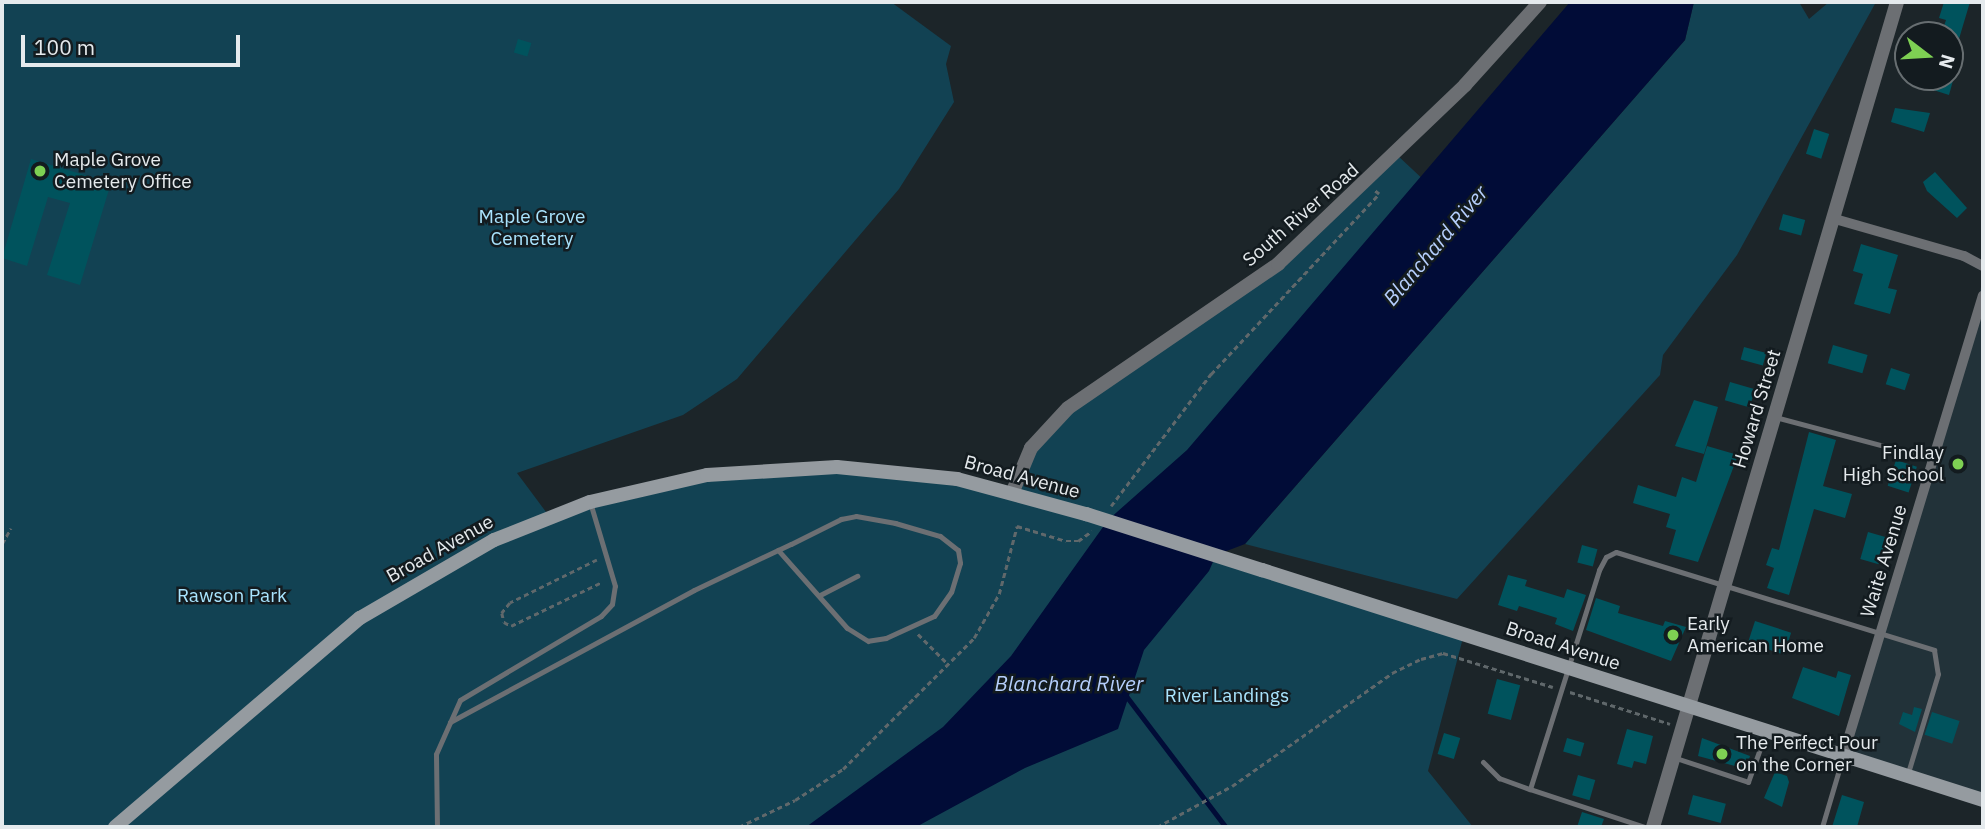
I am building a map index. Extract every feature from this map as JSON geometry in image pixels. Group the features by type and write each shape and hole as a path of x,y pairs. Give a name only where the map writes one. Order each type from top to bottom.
{"main road":[{"name":"Broad Avenue","path":"115,827 360,618 494,540 590,502 706,475 794,467 913,472 1013,491 1983,800"}],"street":[{"name":"South River Road","path":"1013,491 1031,448 1068,408 1278,264 1465,85 1540,2"},
{"name":"Howard Street","path":"1653,827 1897,2"},
{"path":"1835,219 1964,256 1983,266"},
{"name":"Waite Avenue","path":"1843,756 1983,296"}],"lane":[{"path":"1775,417 1933,459"},
{"path":"436,827 436,754 460,700 601,616 612,604 612,578 590,502"},
{"path":"450,722 778,550 856,516 895,523 952,543 960,563 951,592 934,617 910,628 868,641 847,628 778,550"},
{"path":"1530,789 1606,557 1616,552 1934,650 1938,674 1908,776"},
{"path":"820,595 857,576"},
{"path":"1674,757 1748,782 1766,732"},
{"path":"1822,827 1843,756"},
{"path":"1483,762 1499,778 1646,827"}],"path":[{"path":"2,544 11,528"},
{"path":"606,555 510,603 502,613 504,622 511,626 612,578"},
{"path":"910,628 947,664"},
{"path":"1157,827 1178,818 1232,786 1392,673 1421,659 1443,653 1682,728"}],"shaded area":[{"name":"Findlay High School","path":"1983,280 1983,800 1843,756"}],"green space":[{"path":"2,2 891,2 951,46 946,64 954,102 899,189 737,379 683,415 517,473 549,516 707,475 837,467 1013,491 1031,448 1068,408 1278,264 1396,154 1459,213 1184,544 1464,634 1428,771 1473,827 2,827"},
{"path":"1694,2 1799,2 1809,19 1829,2 1876,2 1737,255 1663,355 1660,375 1457,599 1245,544 1685,40"}],"water":[{"name":"Blanchard River","path":"1570,2 1694,2 1685,40 1245,544 1216,555 1209,571 1144,650 1118,729 1025,768 916,827 806,827 943,727 1011,656 1108,520 1187,450"}],"building":[{"path":"1944,2 1970,2 1964,22 1939,18"},
{"path":"518,39 531,43 527,56 514,52"},
{"path":"1895,108 1930,113 1924,132 1891,122"},
{"path":"1814,129 1829,134 1821,159 1806,154"},
{"path":"31,159 111,183 80,285 47,275 70,203 48,197 27,266 2,258"},
{"path":"1935,172 1967,208 1957,218 1927,191 1923,182"},
{"path":"1783,214 1805,220 1801,235 1779,229"},
{"path":"1861,244 1898,255 1888,288 1897,290 1890,314 1854,304 1863,274 1853,271"},
{"path":"1833,345 1868,355 1862,373 1828,363"},
{"path":"1744,347 1766,353 1763,366 1741,360"},
{"path":"1891,368 1910,374 1905,390 1886,384"},
{"path":"1730,382 1755,389 1750,407 1725,400"},
{"path":"1694,400 1718,407 1704,454 1675,446"},
{"path":"1809,432 1836,440 1823,486 1852,494 1845,518 1814,509 1789,595 1767,588 1774,568 1766,565 1772,548 1779,550"},
{"path":"1707,446 1738,455 1698,562 1669,554 1676,530 1666,527 1670,514 1633,503 1638,485 1676,497 1682,477 1696,482"},
{"path":"1896,460 1917,467 1909,492 1888,486"},
{"path":"1868,532 1886,537 1879,564 1860,559"},
{"path":"1582,545 1597,549 1593,567 1577,562"},
{"path":"1508,575 1527,580 1525,586 1564,598 1567,589 1586,595 1573,631 1555,624 1557,618 1519,606 1517,611 1498,605"},
{"path":"1596,598 1620,606 1618,613 1663,626 1665,621 1686,627 1671,661 1586,630"},
{"path":"1755,621 1791,633 1784,655 1748,643"},
{"path":"1803,667 1836,678 1838,671 1851,675 1839,716 1792,698"},
{"path":"1497,679 1520,685 1511,720 1488,714"},
{"path":"1914,707 1922,709 1915,732 1899,724 1903,712 1912,715"},
{"path":"1932,712 1960,721 1952,744 1925,735"},
{"path":"1627,729 1653,736 1646,764 1634,761 1632,768 1617,764"},
{"path":"1444,733 1460,738 1454,759 1438,754"},
{"path":"1567,738 1584,743 1580,756 1563,751"},
{"name":"The Perfect Pour on the Corner","path":"1702,738 1750,756 1746,769 1698,756"},
{"path":"1775,772 1787,776 1789,782 1782,807 1764,798"},
{"path":"1578,775 1595,780 1590,800 1572,795"},
{"path":"1693,795 1726,804 1721,823 1688,814"},
{"path":"1842,795 1864,802 1857,827 1832,827"},
{"path":"1582,812 1604,819 1601,827 1577,827"}],"waterway":[{"path":"1125,694 1226,827"}],"place":[{"name":"Maple Grove Cemetery Office","path":"40,171"},
{"name":"Findlay High School","path":"1958,464"},
{"name":"Early American Home","path":"1673,635"},
{"name":"The Perfect Pour on the Corner","path":"1722,754"}],"park label":[{"name":"Maple Grove Cemetery","path":"532,228"},
{"name":"Rawson Park","path":"232,596"},
{"name":"River Landings","path":"1227,696"}]}
